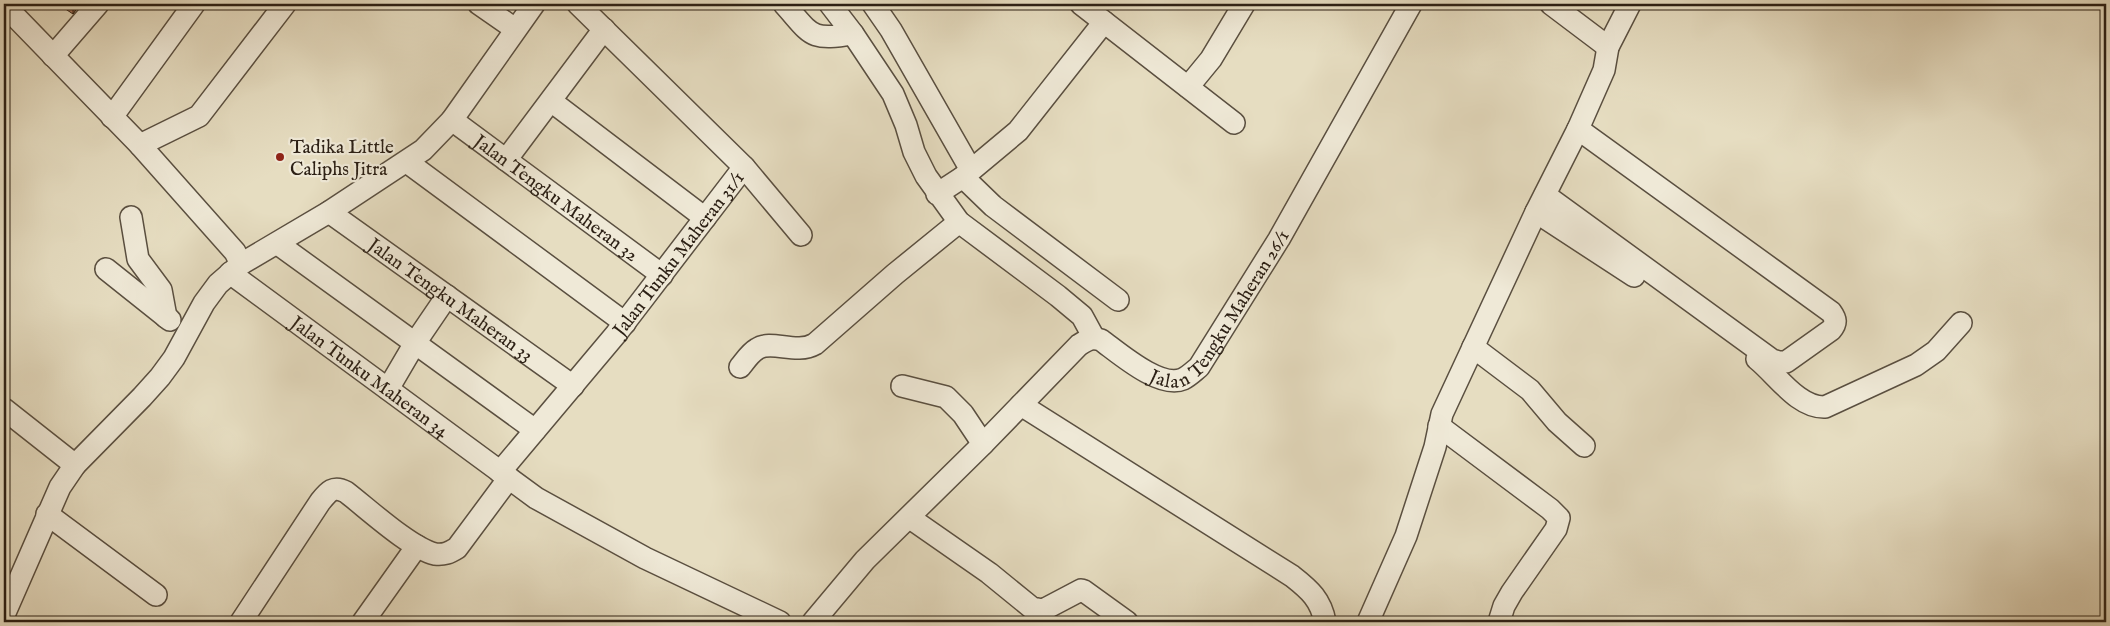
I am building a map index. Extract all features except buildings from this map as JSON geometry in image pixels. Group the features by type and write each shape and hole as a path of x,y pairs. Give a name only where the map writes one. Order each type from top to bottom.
{"street":[{"path":"54,56 98,4"},
{"path":"112,117 194,4"},
{"path":"140,145 199,116 285,4"},
{"path":"479,4 515,29"},
{"path":"4,615 60,487 74,466 154,384 174,358 204,303 218,284 235,269 408,162 435,139 452,120 534,4"},
{"name":"Jalan Tunku Maheran 31/1","path":"241,622 320,502 332,489 338,488 346,492 416,546 442,554 448,554 457,548 535,430 625,323 744,167 578,4"},
{"path":"784,4 809,31 819,37 853,34"},
{"path":"812,622 865,560 910,518 1079,345 1087,339 1094,338 1082,316 958,222 926,176 914,152 906,125 893,94 853,34 830,4"},
{"path":"873,4 912,66 967,174 994,206 1118,300"},
{"path":"1081,4 1234,123"},
{"path":"1188,87 1211,59 1244,4"},
{"name":"Jalan Tengku Maheran 26/1","path":"1094,338 1100,340 1155,377 1165,380 1182,379 1199,367 1279,239 1411,4"},
{"path":"1551,4 1608,47"},
{"path":"1368,622 1406,536 1435,447 1439,426 1473,347 1578,129 1604,70 1608,47 1630,4"},
{"name":"Jalan Tunku Maheran 34","path":"7,15 54,56 140,145 234,252 235,269 388,389 536,498 753,617 780,622"},
{"path":"937,194 967,174 1018,132 1104,22"},
{"path":"506,160 604,29"},
{"path":"551,101 705,218"},
{"name":"Jalan Tengku Maheran 32","path":"452,120 662,275"},
{"path":"1541,203 1772,360 1786,362 1831,330 1835,324 1835,319 1831,312 1578,129"},
{"path":"408,162 625,323"},
{"path":"744,167 801,235"},
{"path":"1541,203 1768,367 1800,399 1816,407 1825,407 1916,365 1936,351 1961,323"},
{"name":"Jalan Tengku Maheran 33","path":"329,212 573,386"},
{"path":"131,217 138,258 161,290 166,317"},
{"path":"740,367 762,346 798,349 808,348 815,344 958,222"},
{"path":"278,244 535,430"},
{"path":"106,269 187,334"},
{"path":"388,389 415,343 447,296"},
{"path":"1473,347 1530,390 1557,422 1584,446"},
{"path":"902,386 946,397 963,414 983,444"},
{"path":"1021,405 1292,576 1319,600 1325,622"},
{"path":"4,408 74,466"},
{"path":"1439,426 1550,508 1559,518 1556,528 1504,606 1499,622"},
{"path":"47,514 156,595"},
{"path":"910,518 989,573 1032,608 1043,610 1080,590 1126,622"},
{"path":"363,622 416,546"}],"place":[{"name":"Tadika Little Caliphs Jitra","path":"280,157"}]}
